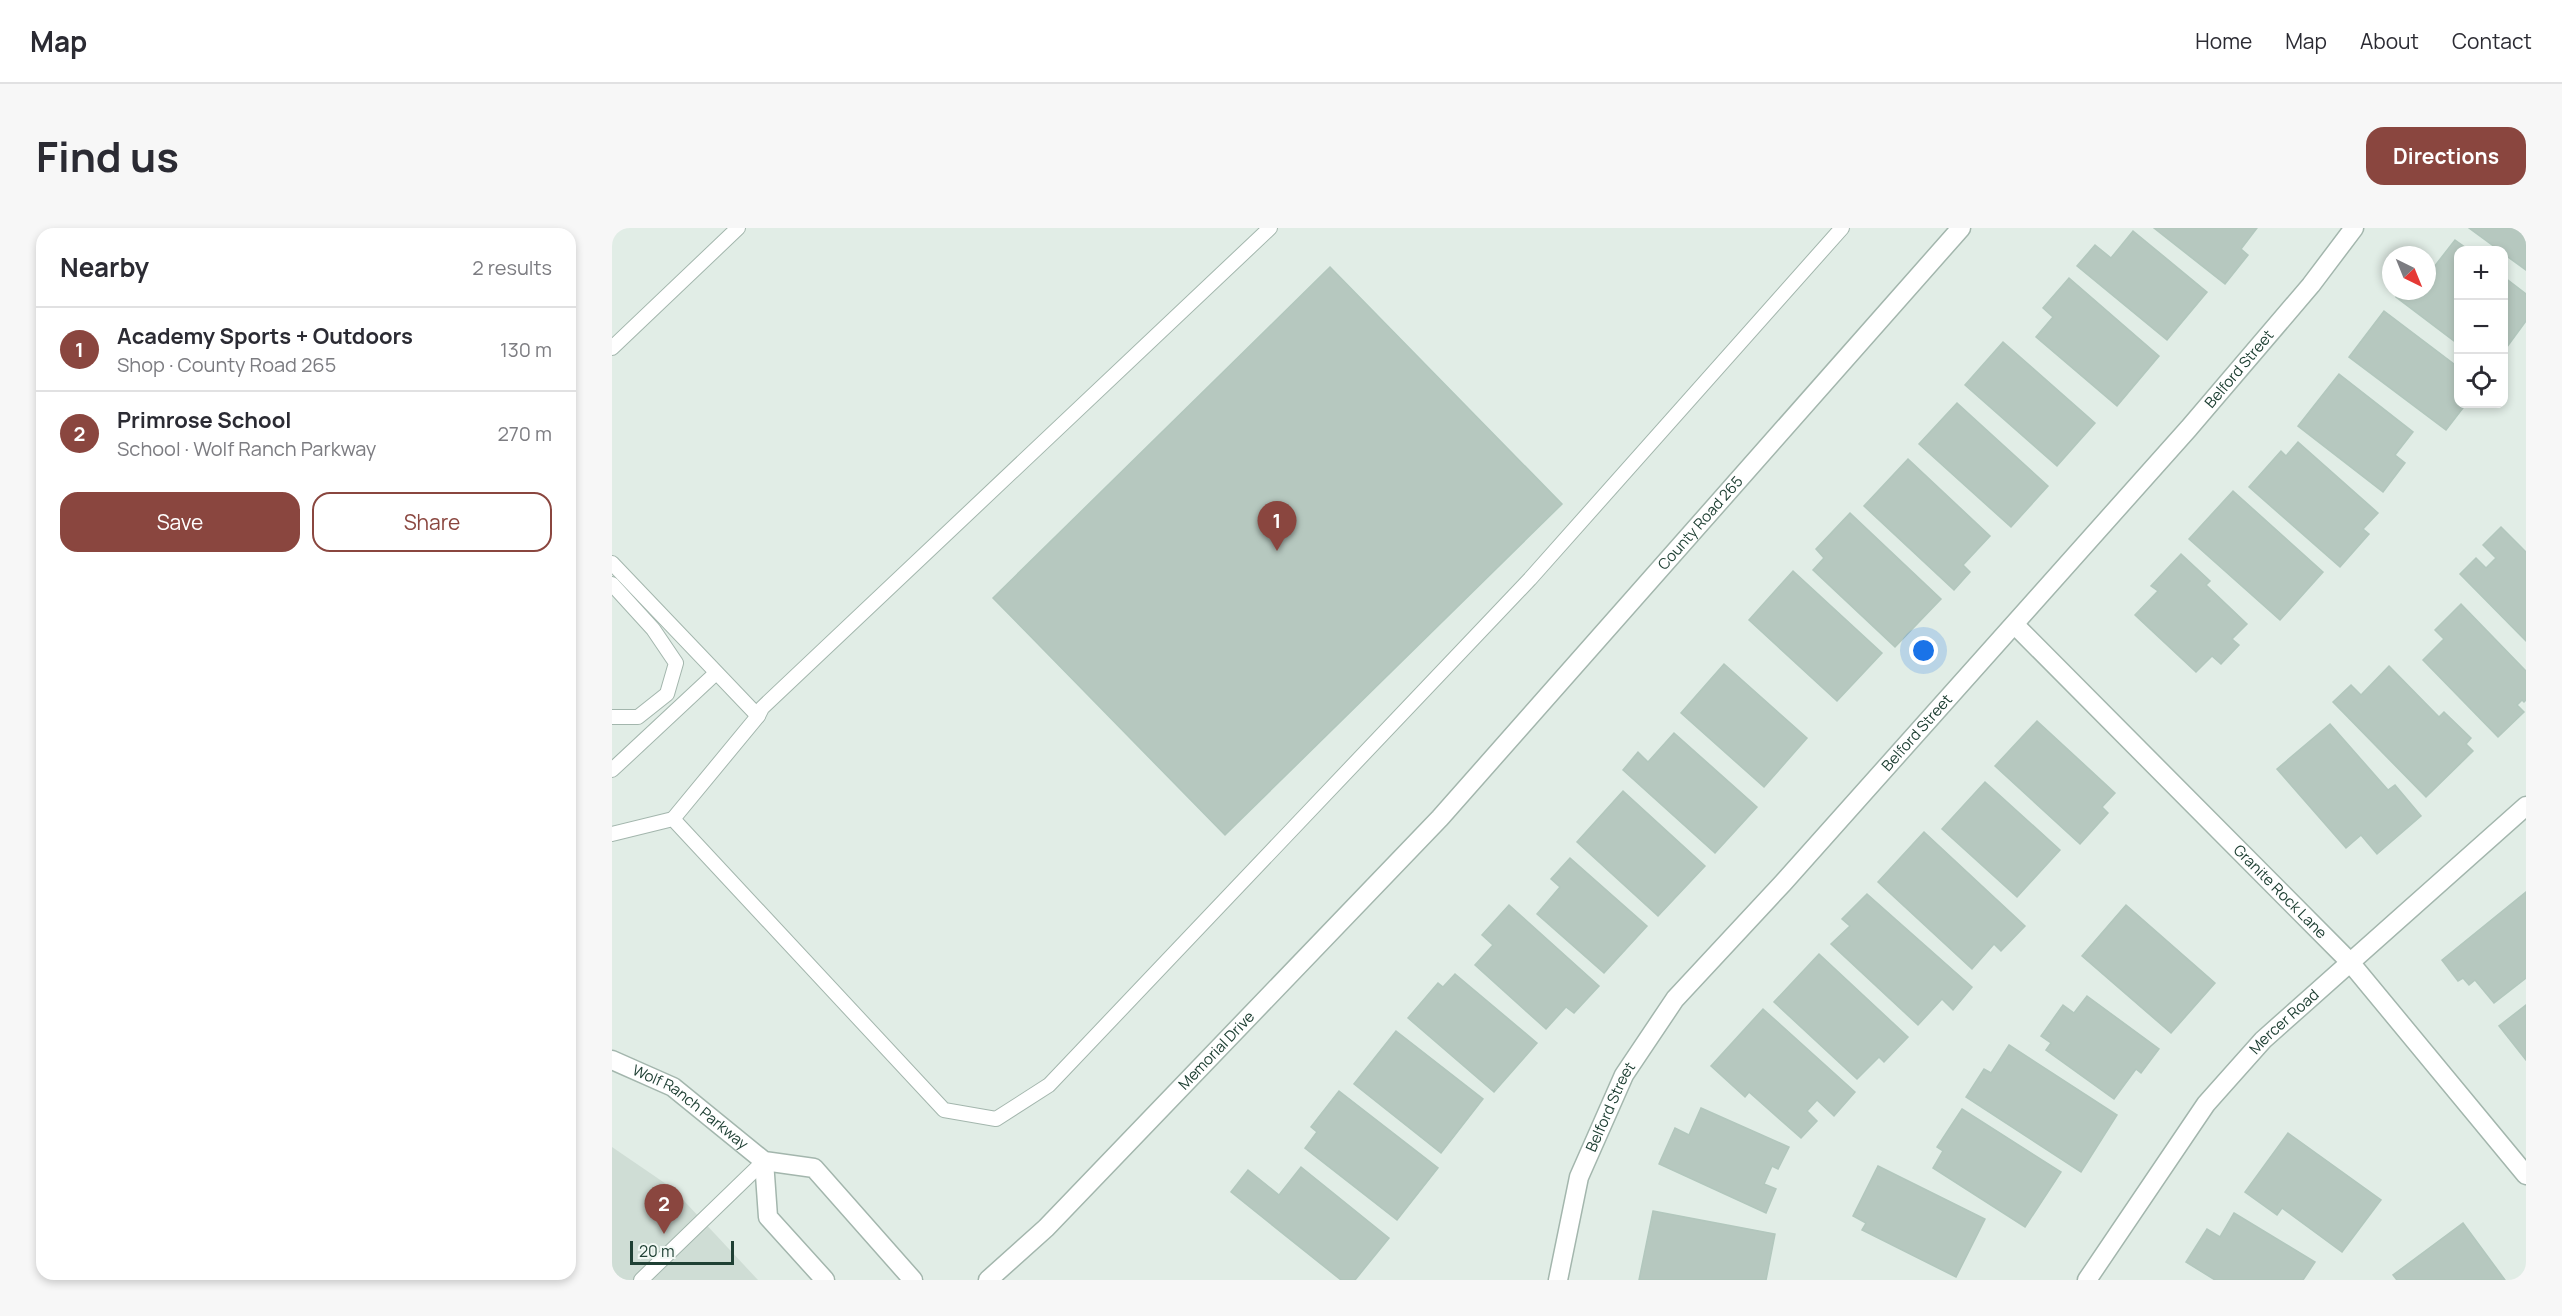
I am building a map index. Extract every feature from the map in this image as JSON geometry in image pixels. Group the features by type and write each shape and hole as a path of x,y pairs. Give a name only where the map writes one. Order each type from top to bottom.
{"street":[{"name":"County Road 265","path":"1440,818 1961,228"},
{"name":"Belford Street","path":"1558,1280 1579,1177 1624,1075 1675,999 2015,625 2189,428 2311,285 2354,228"},
{"name":"Granite Rock Lane","path":"2015,625 2349,961 2526,1175"},
{"name":"Mercer Road","path":"2087,1280 2206,1104 2263,1040 2349,961 2526,806"},
{"name":"Memorial Drive","path":"988,1280 1046,1228 1440,818"},
{"name":"Wolf Ranch Parkway","path":"612,1060 673,1088 764,1161"},
{"path":"825,1280 768,1217 764,1161 814,1168 913,1280"}],"lane":[{"path":"612,348 738,228"},
{"path":"612,834 673,819 770,700 1270,228"},
{"path":"673,819 944,1110 996,1119 1049,1085 1530,579 1842,228"},
{"path":"612,563 759,716"},
{"path":"612,584 653,629 676,663 667,694 639,717 612,717"},
{"path":"612,770 716,673"},
{"path":"640,1280 764,1161"}],"shaded area":[{"path":"612,1147 672,1188 758,1280 612,1280"}],"building":[{"path":"2154,228 2257,228 2241,249 2248,255 2225,284"},
{"path":"2469,228 2526,228 2526,270 2508,257 2508,246 2494,246"},
{"path":"2133,231 2207,292 2167,340 2077,266 2095,245 2111,258"},
{"path":"2455,240 2463,246 2454,246 2454,341 2400,300 2436,300 2436,264"},
{"path":"1330,267 1562,504 1225,835 993,598"},
{"path":"2069,278 2159,356 2117,406 2036,337 2053,317 2043,308"},
{"path":"2508,280 2526,294 2526,321 2508,346"},
{"path":"2384,311 2454,364 2454,408 2463,408 2446,430 2349,357"},
{"path":"2003,342 2095,423 2057,466 1965,385"},
{"path":"2339,374 2413,432 2395,455 2405,463 2383,492 2298,426"},
{"path":"1957,403 2048,486 2011,527 1919,444"},
{"path":"2298,442 2378,513 2363,529 2369,534 2340,567 2249,487 2281,451 2286,456"},
{"path":"1908,459 1990,536 1963,565 1970,572 1954,590 1864,506"},
{"path":"2233,491 2323,572 2280,620 2189,539"},
{"path":"1850,513 1941,599 1895,647 1813,570 1824,558 1816,549"},
{"path":"2501,527 2526,552 2526,641 2460,574 2476,558 2486,568 2496,558 2483,545"},
{"path":"2181,554 2210,581 2206,585 2247,624 2232,639 2239,645 2221,664 2212,656 2196,672 2135,615 2158,591 2151,586"},
{"path":"1793,571 1882,653 1837,701 1749,620"},
{"path":"2461,604 2526,671 2526,700 2524,702 2522,700 2517,705 2524,712 2498,737 2423,660 2444,639 2435,630"},
{"path":"1724,664 1807,738 1764,787 1681,713"},
{"path":"2389,666 2439,717 2444,712 2471,738 2466,744 2473,751 2426,797 2333,702 2351,685 2361,695"},
{"path":"2037,721 2115,793 2102,807 2108,813 2080,844 1995,766"},
{"path":"2330,724 2388,790 2395,785 2421,816 2377,854 2361,835 2346,848 2277,769"},
{"path":"1674,733 1757,807 1715,853 1623,770 1638,752 1648,762"},
{"path":"1985,782 2060,850 2017,897 1942,829"},
{"path":"1623,791 1705,866 1658,916 1577,842"},
{"path":"1924,832 2025,926 2001,951 1994,944 1972,969 1878,882"},
{"path":"1570,858 1647,926 1604,973 1537,914 1560,887 1551,879"},
{"path":"2526,892 2526,978 2494,1003 2475,980 2469,985 2463,978 2458,981 2442,960"},
{"path":"1867,894 1972,987 1953,1010 1942,999 1918,1025 1831,944 1850,926 1842,919"},
{"path":"1509,905 1599,986 1574,1013 1566,1007 1546,1029 1475,965 1493,945 1482,935"},
{"path":"2126,905 2215,983 2171,1033 2082,956"},
{"path":"1819,954 1908,1037 1884,1062 1879,1057 1857,1079 1774,1002"},
{"path":"1455,974 1537,1043 1494,1092 1408,1018 1438,983 1443,987"},
{"path":"2087,996 2159,1049 2141,1073 2136,1069 2114,1099 2046,1050 2051,1043 2041,1036 2063,1005 2074,1013"},
{"path":"2526,1005 2526,1060 2499,1026"},
{"path":"1763,1009 1855,1092 1834,1116 1817,1100 1807,1111 1817,1121 1801,1138 1749,1092 1745,1097 1711,1066"},
{"path":"1396,1031 1483,1099 1441,1153 1354,1084"},
{"path":"2009,1045 2117,1115 2081,1172 1966,1097 1984,1069 1991,1073"},
{"path":"1339,1091 1438,1168 1397,1220 1305,1148 1317,1132 1311,1127"},
{"path":"1701,1108 1789,1147 1778,1169 1772,1166 1764,1184 1776,1189 1766,1213 1659,1164 1675,1128 1689,1135"},
{"path":"1962,1109 2061,1172 2025,1227 1933,1168 1943,1151 1937,1147"},
{"path":"2288,1133 2381,1200 2342,1252 2282,1208 2277,1215 2245,1192"},
{"path":"1878,1166 1985,1219 1956,1277 1862,1230 1866,1223 1853,1216"},
{"path":"1301,1167 1389,1238 1355,1280 1341,1280 1231,1192 1248,1170 1279,1195"},
{"path":"1653,1211 1775,1234 1766,1280 1639,1280"},
{"path":"2234,1213 2315,1262 2303,1280 2215,1280 2186,1262 2207,1229 2220,1237"},
{"path":"2463,1223 2505,1280 2397,1280 2393,1275"}],"place":[{"name":"Academy Sports + Outdoors","path":"1277,551"},
{"name":"Primrose School","path":"664,1234"}]}
